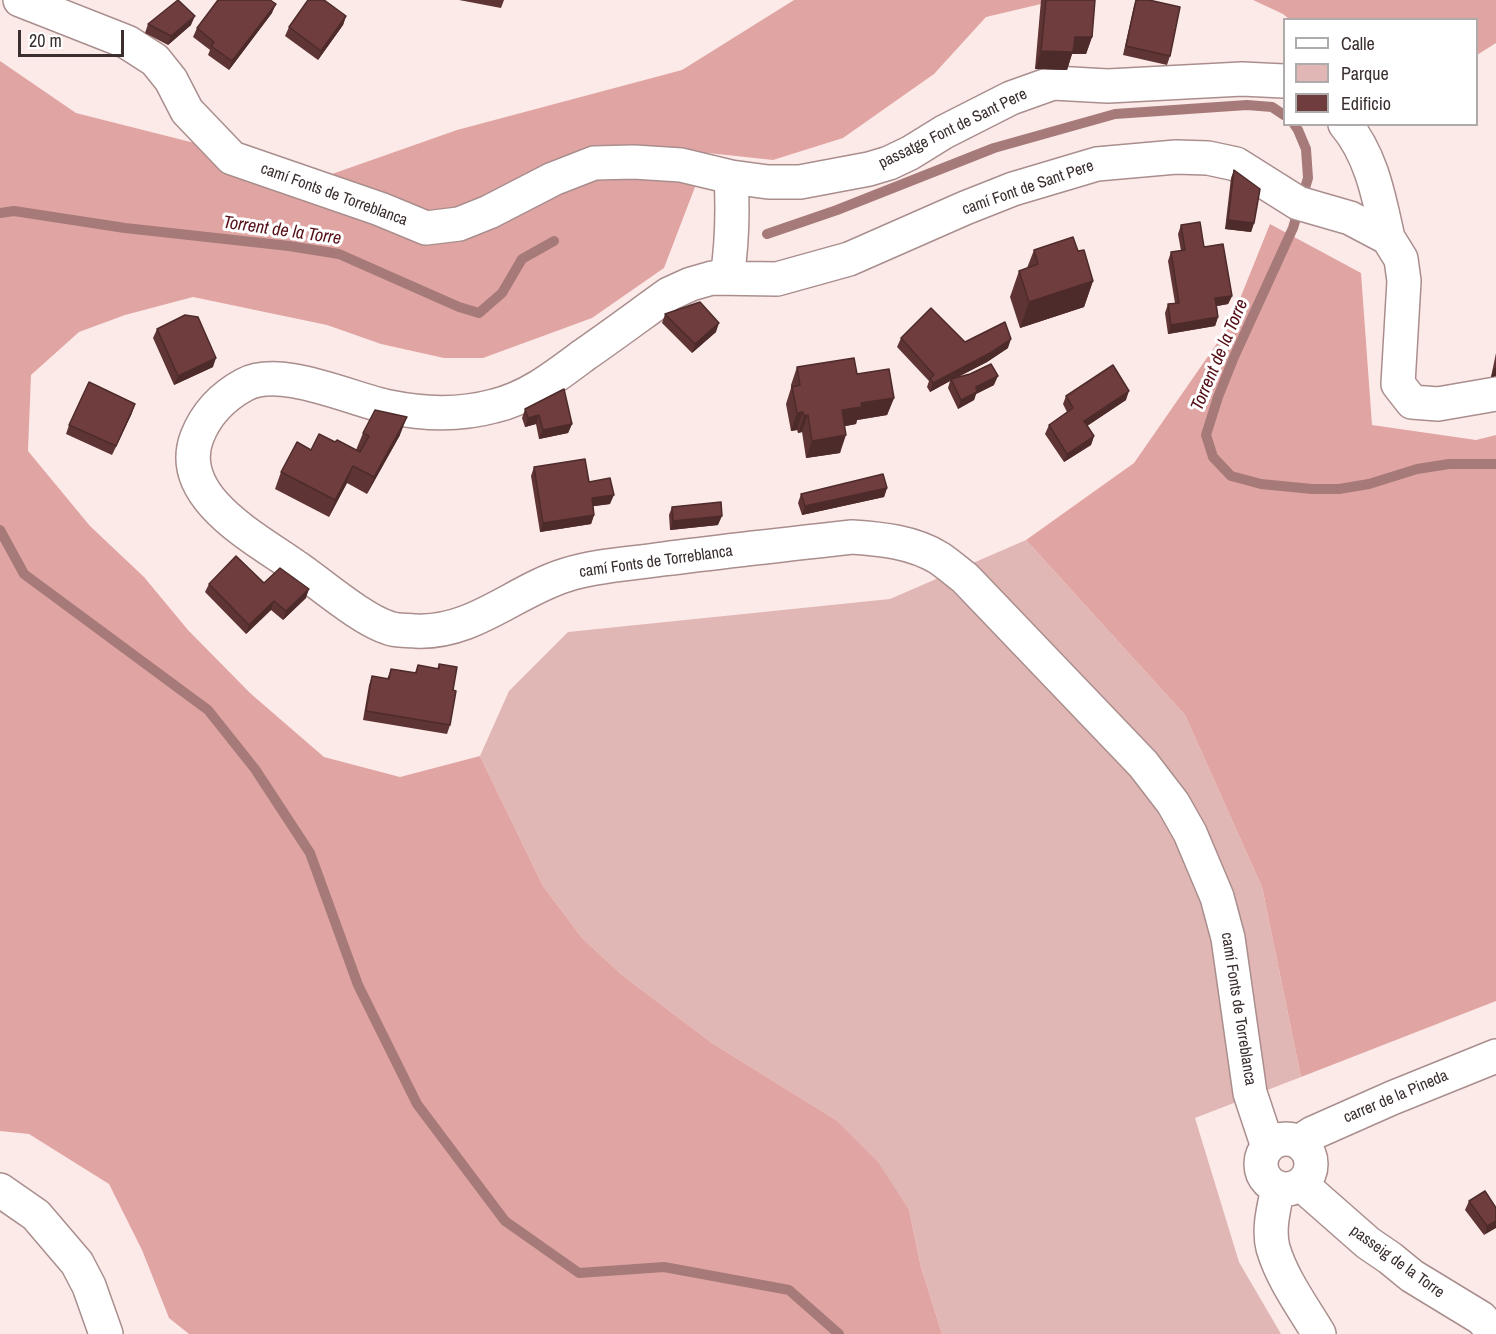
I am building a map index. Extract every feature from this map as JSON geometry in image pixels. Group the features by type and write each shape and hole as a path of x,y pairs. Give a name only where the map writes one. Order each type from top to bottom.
{"street":[{"name":"camí Fonts de Torreblanca","path":"20,0 127,42 155,60 171,80 187,111 232,158 426,228 459,224 489,212 553,178 594,163 634,162 681,165 731,177"},
{"name":"passatge Font de Sant Pere","path":"731,177 768,182 800,182 843,175 889,163 1011,98 1053,83 1108,86 1242,80 1283,81"},
{"path":"1347,126 1357,139 1372,173 1388,238 1401,259 1404,281 1398,384 1412,402 1438,404 1496,394"},
{"name":"camí Font de Sant Pere","path":"727,278 777,279 849,259 1013,189 1097,164 1176,157 1208,158 1236,164 1298,203 1372,228 1388,238"},
{"path":"727,278 733,208 731,177"},
{"name":"camí Fonts de Torreblanca","path":"727,278 712,278 669,294 543,385 516,399 491,407 451,412 421,412 388,407 288,380 266,378 248,383 229,394 215,406 201,425 194,445 194,468 209,501 228,519 367,617 389,628 438,631 486,615 544,584 589,569 852,537 887,539 938,557 973,585 1091,712 1143,764 1173,803 1217,897 1228,938 1250,1093 1283,1144"},
{"name":"carrer de la Pineda","path":"1283,1144 1496,1056"},
{"path":"1290,1187 1265,1178 1261,1170 1261,1162 1283,1144 1305,1147 1312,1163 1307,1179 1290,1187 1272,1230 1273,1248 1297,1300 1320,1334"},
{"name":"passeig de la Torre","path":"1290,1187 1390,1257 1412,1276 1481,1318 1496,1334"},
{"path":"0,1190 36,1215 77,1263 89,1286 106,1334"}],"green space":[{"path":"1026,540 1185,715 1262,887 1301,1077 1195,1118 1239,1262 1281,1334 942,1334 921,1267 909,1210 836,1120 712,1043 622,975 582,938 543,886 480,756 509,691 568,632 890,599"}],"shaded area":[{"path":"794,0 1058,0 986,17 934,74 843,138 773,160 708,153 664,268 592,318 483,358 444,358 381,344 327,325 193,297 125,315 79,332 31,375 28,451 90,526 144,577 188,630 250,693 324,757 400,777 480,756 543,886 582,938 622,975 712,1043 836,1120 878,1162 909,1210 921,1267 942,1334 189,1334 169,1318 142,1250 109,1184 29,1134 0,1131 0,61 76,113 238,154 332,174 457,130 682,70"},
{"path":"1253,0 1496,0 1496,43 1478,54 1478,18 1288,18"},
{"path":"1270,224 1361,273 1372,425 1476,440 1496,435 1496,1001 1301,1077 1262,887 1185,715 1026,540 1134,463 1229,326"}],"building":[{"path":"178,0 195,16 171,36 148,24"},
{"path":"218,0 270,0 276,4 232,61 211,46 214,42 197,28"},
{"path":"308,0 324,0 346,16 321,51 289,27"},
{"path":"1046,0 1095,0 1092,37 1075,37 1073,52 1041,51"},
{"path":"1136,0 1149,0 1180,7 1170,56 1126,46"},
{"path":"1234,170 1260,189 1254,223 1228,220"},
{"path":"1200,222 1204,247 1223,244 1232,296 1215,298 1218,317 1171,325 1168,304 1179,303 1171,252 1185,250 1181,225"},
{"path":"1073,237 1078,251 1084,250 1093,281 1029,302 1019,271 1038,264 1034,250"},
{"path":"700,302 719,323 695,344 665,314"},
{"path":"931,308 965,342 1005,322 1011,339 990,353 933,383 930,378 934,375 901,338"},
{"path":"185,315 198,317 216,358 178,376 157,329"},
{"path":"854,358 857,374 889,369 894,398 861,403 862,407 842,410 846,435 812,441 808,415 804,416 803,412 797,413 792,387 800,385 797,367"},
{"path":"991,364 998,376 976,387 977,392 961,400 951,379 970,374"},
{"path":"1113,365 1129,391 1084,421 1094,436 1067,454 1049,425 1073,408 1066,396"},
{"path":"89,382 135,404 116,446 69,425"},
{"path":"564,389 572,424 543,430 539,415 528,418 525,409"},
{"path":"375,410 407,417 374,477 353,466 335,500 281,472 297,442 311,450 319,434 360,452 369,436 363,433"},
{"path":"585,459 589,482 610,478 614,495 592,498 594,515 543,523 534,467"},
{"path":"883,474 887,488 805,506 801,494"},
{"path":"721,502 722,516 673,521 672,507"},
{"path":"236,556 264,583 280,568 309,589 286,611 274,601 249,625 209,584"},
{"path":"439,664 457,667 453,690 456,691 450,725 366,711 372,676 389,679 391,669 416,673 418,665 439,669"},
{"path":"1485,1191 1496,1208 1496,1221 1487,1226 1469,1201"}],"waterway":[{"name":"Torrent de la Torre","path":"767,234 837,210 994,148 1115,114 1247,105 1272,107 1283,114"},
{"name":"Torrent de la Torre","path":"1295,126 1306,149 1308,178 1293,228 1218,397 1206,435 1213,457 1231,476 1261,484 1312,489 1339,489 1369,484 1417,469 1449,464 1496,464"},
{"name":"Torrent de la Torre","path":"0,213 14,211 125,228 289,246 339,254 459,307 479,313 502,293 522,259 554,241"},
{"path":"0,530 24,574 208,710 255,769 310,853 358,985 417,1104 505,1221 579,1273 664,1267 789,1290 839,1334"}]}
